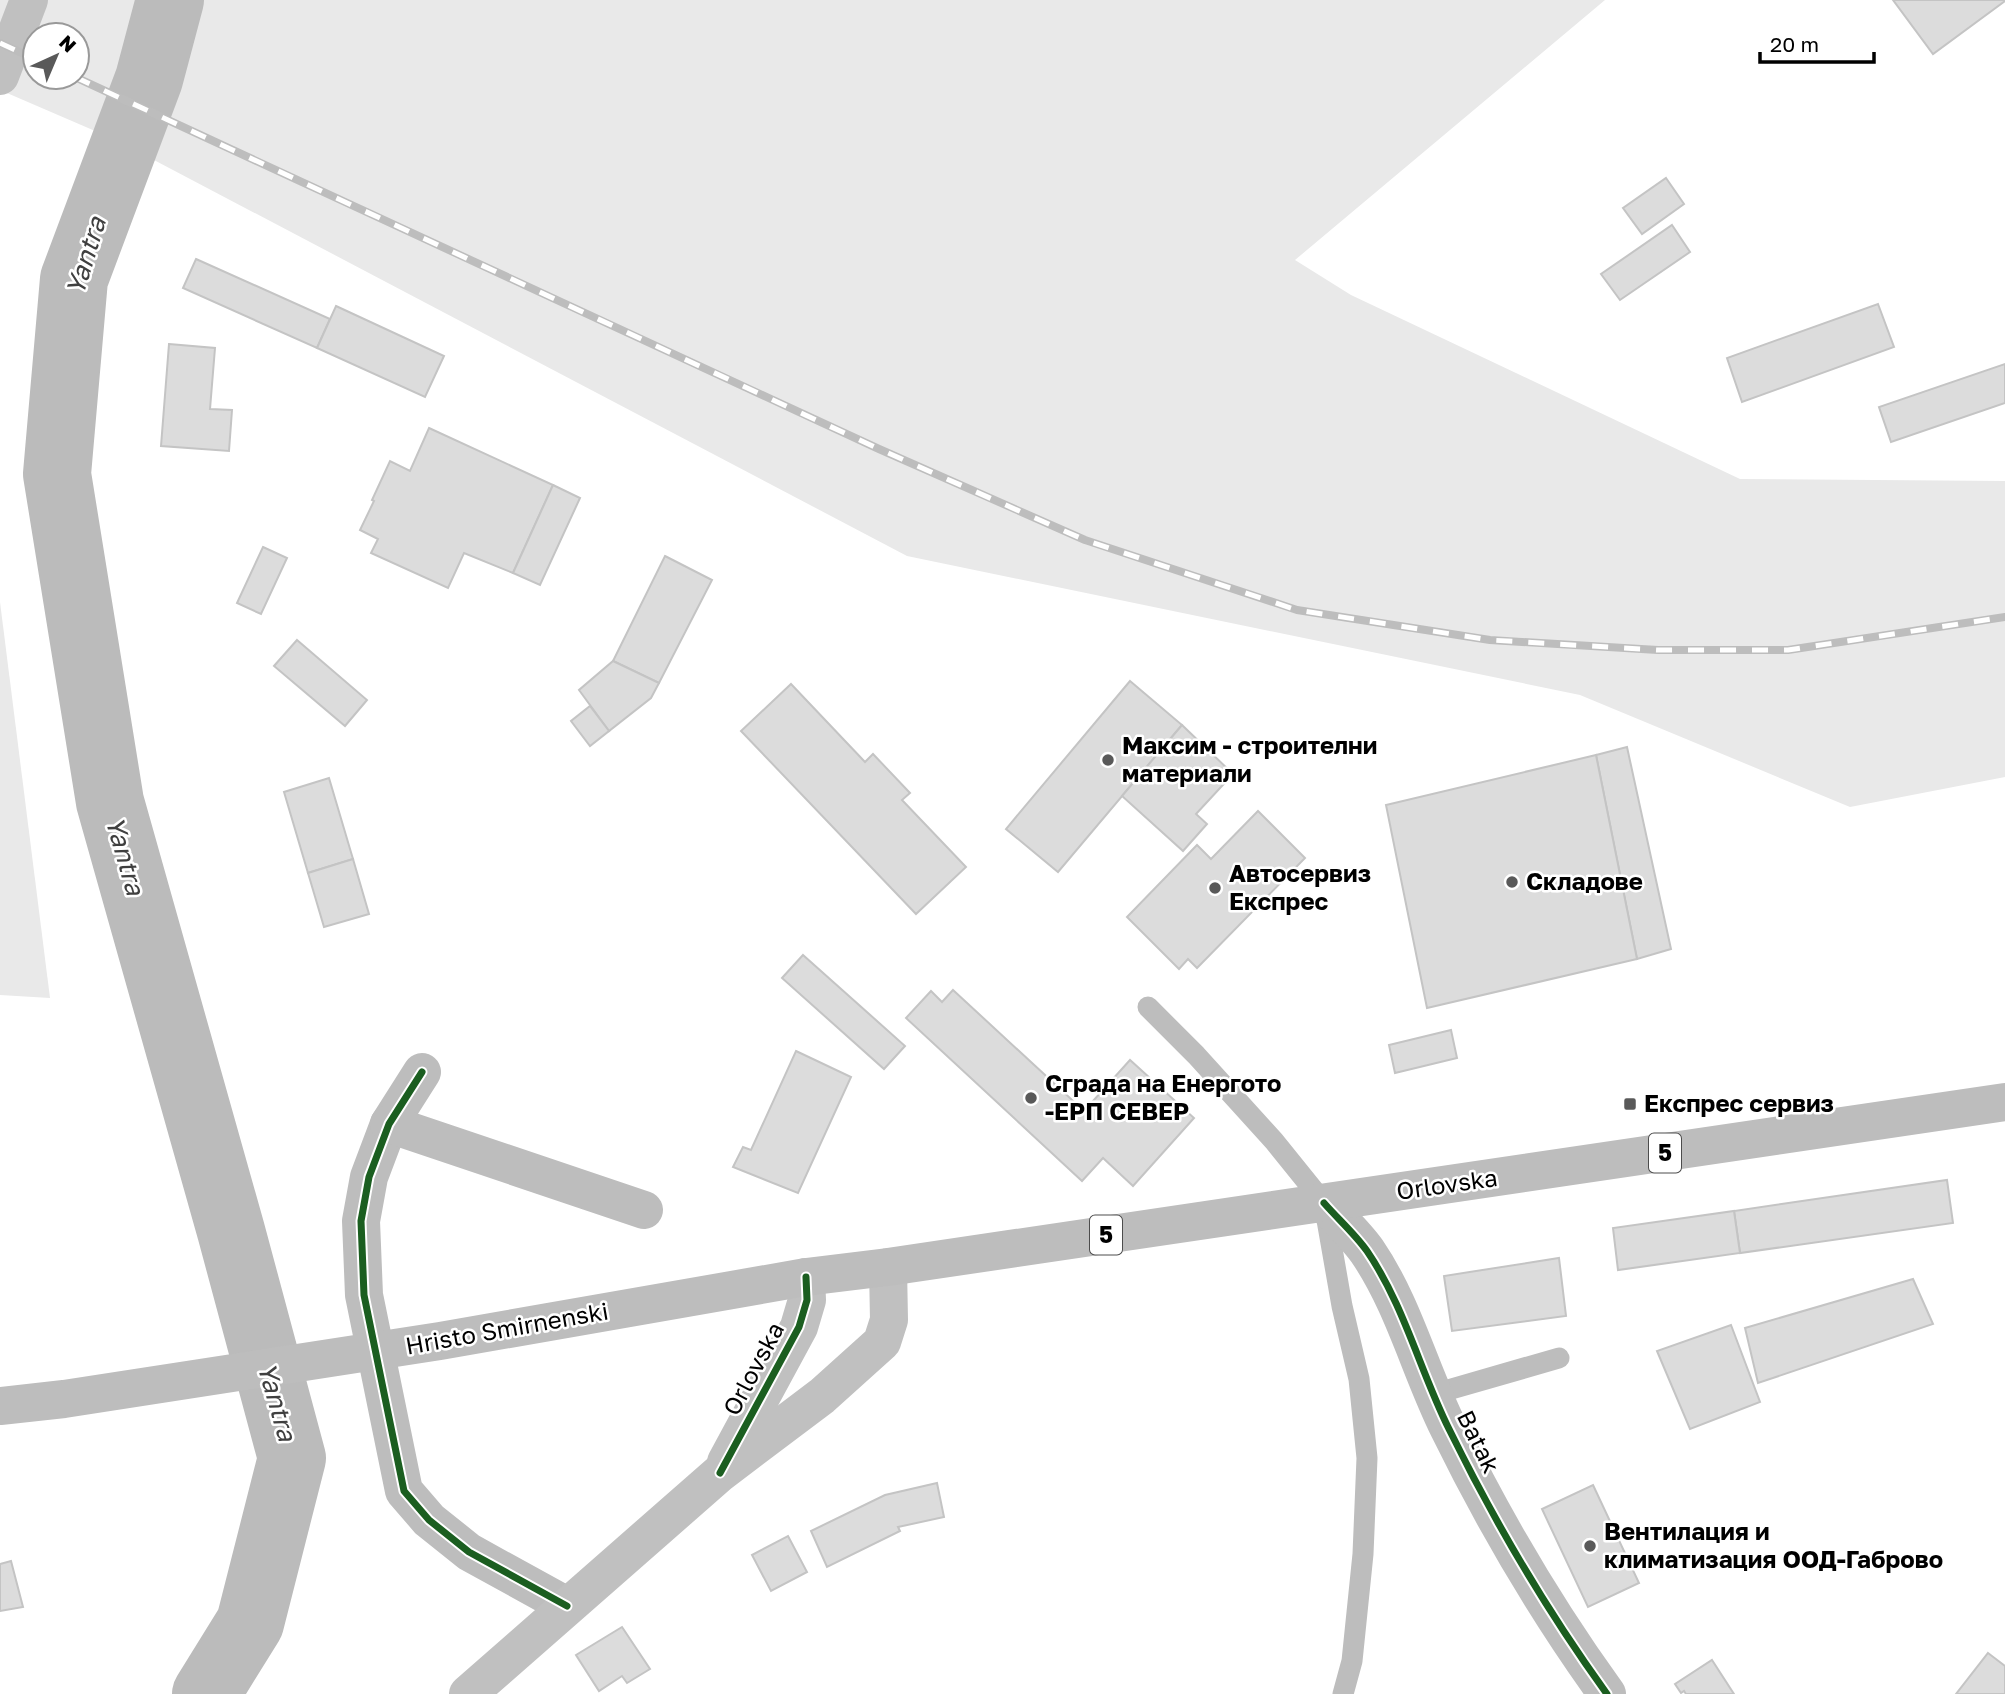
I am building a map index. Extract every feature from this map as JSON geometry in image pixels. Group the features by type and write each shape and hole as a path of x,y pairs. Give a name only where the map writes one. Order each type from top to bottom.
{"main road":[{"path":"422,1072 389,1124 369,1177 361,1221 365,1295 404,1491 429,1520 470,1552 567,1606"},
{"name":"Orlovska","path":"806,1277 888,1268 2005,1102"},
{"path":"389,1124 644,1210"},
{"name":"Batak","path":"1324,1203 1366,1250 1394,1299 1474,1481 1586,1666 1606,1694"},
{"name":"Hristo Smirnenski","path":"7,1399 64,1399 440,1341 806,1277"}],"street":[{"path":"0,76 29,0"},
{"name":"Orlovska","path":"468,1694 720,1473 822,1396 882,1342 889,1320 888,1268"},
{"name":"Orlovska","path":"720,1473 799,1327 807,1300 806,1277"}],"lane":[{"path":"1148,1007 1248,1112 1324,1203 1342,1306 1359,1379 1367,1458 1363,1554 1354,1648 1343,1694"},
{"path":"1434,1394 1559,1358"}],"shaded area":[{"path":"0,0 1605,0 1295,260 1351,295 1740,479 2005,481 2005,777 1850,807 1580,695 907,556 116,140 0,90"},
{"path":"0,602 50,998 0,995"}],"building":[{"path":"1893,0 2005,0 2005,1 1933,54"},
{"path":"1666,178 1684,204 1642,234 1623,208"},
{"path":"1672,225 1690,252 1620,300 1601,274"},
{"path":"196,259 330,319 317,348 183,288"},
{"path":"1878,304 1894,347 1742,402 1727,358"},
{"path":"336,306 444,356 425,397 317,348"},
{"path":"169,344 215,348 210,409 232,410 229,451 161,446"},
{"path":"2005,364 2005,403 1891,442 1879,407"},
{"path":"429,428 553,485 513,573 464,553 448,588 371,553 378,539 360,530 390,461 410,471"},
{"path":"553,485 580,498 540,585 513,573"},
{"path":"263,547 287,558 261,614 237,603"},
{"path":"665,556 712,580 659,683 613,661"},
{"path":"297,640 367,700 345,726 274,666"},
{"path":"613,661 659,683 651,698 609,731 579,690"},
{"name":"Максим - строителни материали","path":"1130,681 1182,725 1058,872 1006,829"},
{"path":"791,684 865,762 873,754 910,793 902,800 966,867 916,914 741,731"},
{"path":"590,706 609,731 590,746 571,721"},
{"path":"1182,725 1233,774 1196,814 1207,824 1183,851 1122,796"},
{"path":"1627,747 1671,949 1637,959 1596,755"},
{"name":"Складове","path":"1596,755 1637,959 1427,1008 1386,805"},
{"path":"329,778 353,859 308,873 284,792"},
{"name":"Автосервиз Експрес","path":"1258,811 1305,858 1197,968 1188,959 1179,969 1127,917 1197,845 1211,859"},
{"path":"353,859 369,914 324,927 308,873"},
{"path":"803,955 905,1046 884,1069 782,978"},
{"name":"Сграда на Енергото -ЕРП СЕВЕР","path":"953,990 1084,1111 1130,1060 1194,1118 1133,1186 1103,1158 1082,1181 906,1018 931,991 942,1002"},
{"path":"1451,1030 1457,1058 1395,1073 1389,1045"},
{"path":"796,1051 851,1077 798,1193 733,1167 743,1147 751,1150"},
{"path":"1947,1180 1953,1223 1740,1253 1734,1211"},
{"path":"1734,1211 1740,1253 1618,1270 1613,1228"},
{"path":"1559,1258 1566,1316 1452,1331 1444,1276"},
{"path":"1913,1279 1933,1324 1758,1383 1745,1328"},
{"path":"1731,1325 1760,1402 1690,1429 1657,1351"},
{"path":"937,1483 944,1517 898,1527 900,1531 827,1567 811,1531 885,1495"},
{"name":"Вентилация и климатизация ООД-Габрово","path":"1593,1485 1639,1583 1588,1607 1542,1509"},
{"path":"788,1536 807,1572 771,1591 752,1555"},
{"path":"11,1561 23,1607 0,1611 0,1564"},
{"path":"622,1627 650,1669 627,1683 622,1676 599,1691 576,1655"},
{"path":"1988,1653 2005,1666 2005,1694 1956,1694"},
{"path":"1712,1660 1734,1694 1681,1693 1675,1684"}],"waterway":[{"name":"Yantra","path":"170,0 149,79 74,279 57,474 110,802 292,1458 250,1623 206,1694"}],"railway":[{"path":"0,43 21,53"},
{"path":"91,84 879,449 1085,540 1297,610 1490,640 1658,650 1788,650 2005,617"}],"cycle path":[{"path":"422,1072 389,1124 369,1177 361,1221 364,1295 404,1491 429,1520 469,1552 567,1606"},
{"path":"1324,1203 1362,1245 1380,1272 1402,1316 1439,1407 1484,1498 1522,1565 1607,1694"},
{"path":"720,1473 799,1327 807,1300 806,1277"}],"place":[{"name":"Максим - строителни материали","path":"1108,760"},
{"name":"Складове","path":"1512,882"},
{"name":"Автосервиз Експрес","path":"1215,888"},
{"name":"Сграда на Енергото -ЕРП СЕВЕР","path":"1031,1098"},
{"name":"Експрес сервиз","path":"1630,1104"},
{"name":"Вентилация и климатизация ООД-Габрово","path":"1590,1546"}]}
